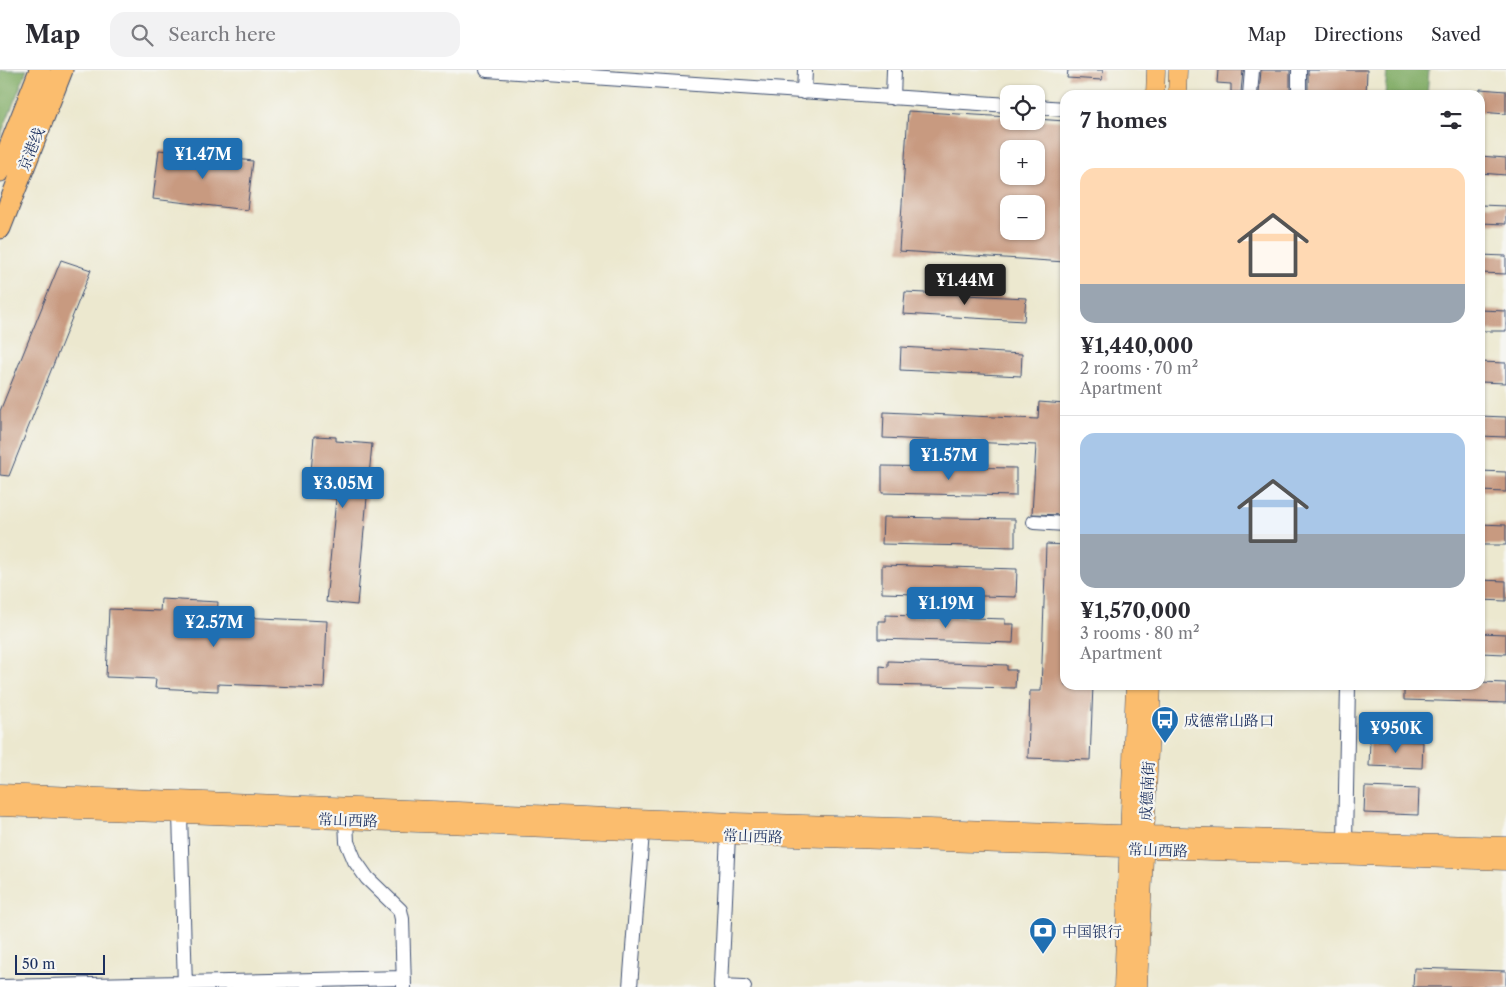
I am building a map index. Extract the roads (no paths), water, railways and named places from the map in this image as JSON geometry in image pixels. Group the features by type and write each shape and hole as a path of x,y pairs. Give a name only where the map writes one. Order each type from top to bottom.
{"highway":[{"name":"京港线","path":"0,171 40,70"},
{"name":"京港线","path":"0,228 62,70"}],"main road":[{"path":"1154,90 1156,70"},
{"path":"1177,90 1178,70"},
{"name":"成德南街","path":"1135,690 1138,987"},
{"name":"成德南街","path":"1123,987 1152,690"},
{"name":"常山西路","path":"0,793 1137,842 1506,861"},
{"name":"常山西路","path":"0,807 728,835 1137,842 1345,842 1506,846"}],"street":[{"path":"487,70 651,76 804,92 1000,104"},
{"path":"804,92 805,70"},
{"path":"893,98 894,70"},
{"path":"1250,90 1252,70"},
{"path":"1298,90 1299,70"},
{"path":"1045,108 1060,109"},
{"path":"1034,522 1060,524"},
{"path":"1345,842 1348,690"},
{"path":"180,814 185,985"},
{"path":"0,987 404,983 402,919 400,910 367,878 355,861 347,842 346,820"},
{"path":"630,987 642,832"},
{"path":"728,835 721,986 744,987"}],"place":[{"name":"成德常山路口","path":"1165,744"},
{"name":"中国银行","path":"1043,955"}]}
